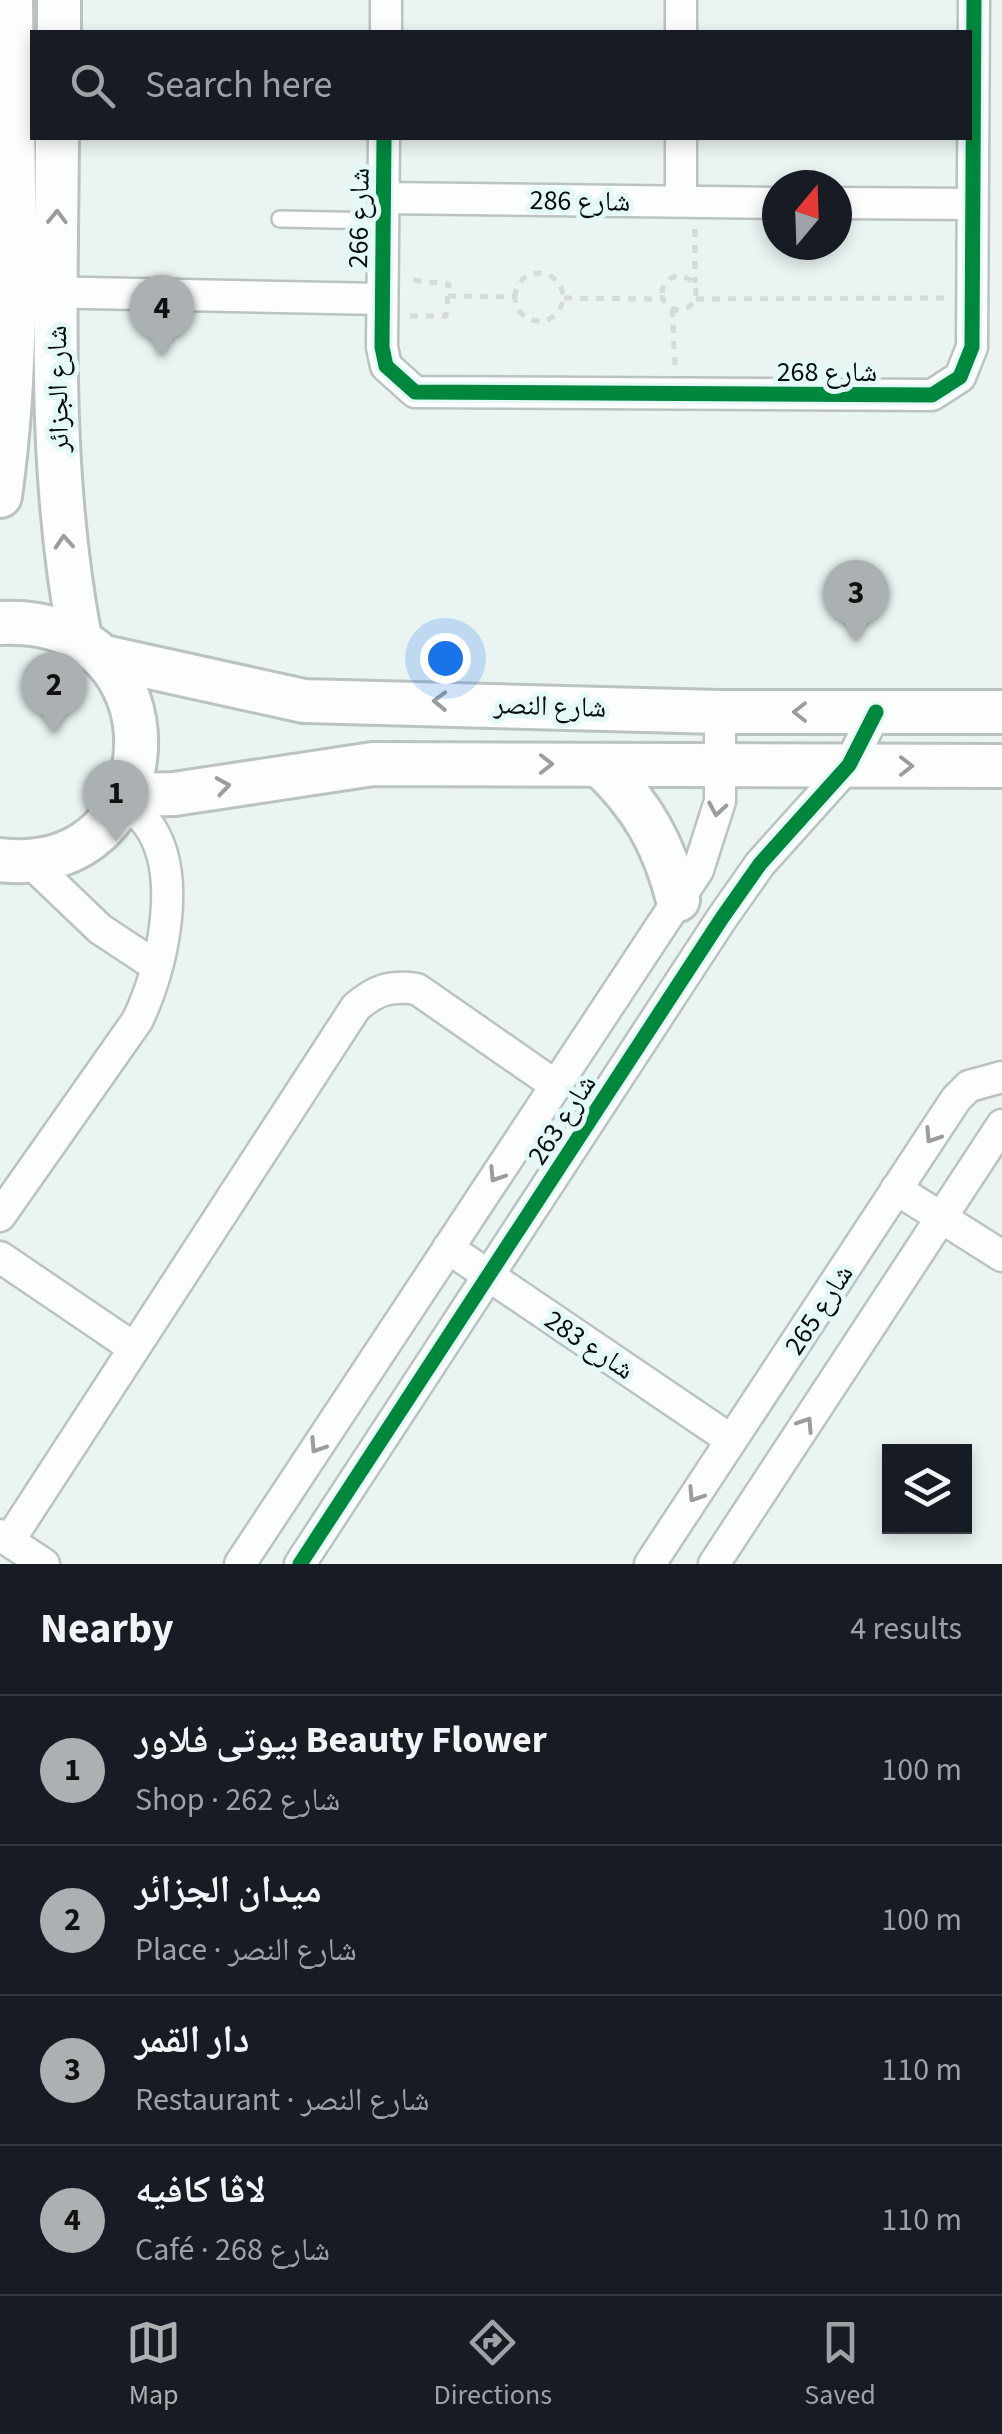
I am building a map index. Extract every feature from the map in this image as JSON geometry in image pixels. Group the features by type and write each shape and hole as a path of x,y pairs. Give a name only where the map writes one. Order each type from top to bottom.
{"street":[{"name":"شارع الجزائر","path":"0,496 8,442 6,288 12,0"},
{"path":"58,30 59,0"},
{"path":"386,0 386,30"},
{"path":"680,0 680,30"},
{"name":"شارع 268","path":"382,298 386,366 415,392 932,394 960,377 987,299 972,204 974,0"},
{"name":"شارع الجزائر","path":"58,140 58,470 66,564 92,647"},
{"name":"شارع 266","path":"382,298 384,140"},
{"path":"681,140 688,202"},
{"name":"شارع 286","path":"383,209 762,202"},
{"path":"852,203 972,204"},
{"path":"6,288 382,298"},
{"name":"شارع النصر","path":"0,622 26,621 92,647 304,701 720,712 1002,712"},
{"path":"15,860 66,852 98,831 124,799 138,760 138,722 126,686 92,647"},
{"name":"شارع 263","path":"240,1564 698,870 712,836 721,765 720,712"},
{"name":"شارع 263","path":"300,1564 741,891 803,813 850,765 876,712"},
{"name":"شارع النصر","path":"124,799 373,764 1002,766"},
{"path":"600,764 629,792 652,825 668,861 678,900"},
{"path":"0,1216 136,1021 152,992 165,930 165,876 147,824 124,799"},
{"path":"15,860 100,930 156,966"},
{"path":"44,1564 4,1538 134,1348 356,1007 373,992 395,986 417,988 556,1086"},
{"name":"شارع 265","path":"650,1564 956,1100 968,1086 1002,1077"},
{"name":"شارع 265","path":"714,1564 1002,1125"},
{"path":"896,1190 1002,1256"},
{"name":"شارع 283","path":"448,1248 732,1440"},
{"path":"0,1257 134,1348"}],"lane":[{"path":"280,220 383,209"}],"path":[{"path":"688,202 696,299"},
{"path":"539,272 556,280 564,298 556,315 539,322 522,314 514,297 522,280 539,272"},
{"path":"676,396 672,309 663,299 664,286 673,278 686,278 695,286"},
{"path":"444,281 448,296 444,317 382,298 444,281"},
{"path":"448,296 514,297"},
{"path":"564,298 663,299"},
{"path":"672,309 686,309 696,299 987,299"}],"cycle path":[{"path":"384,140 382,347 386,366 415,392 932,395 960,377 972,347 974,0"},
{"path":"300,1564 722,918 760,864 849,765 876,712"}],"place":[{"name":"لاڤا كافيه","path":"162,357"},
{"name":"دار القمر","path":"856,642"},
{"name":"ميدان الجزائر","path":"54,734"},
{"name":"بيوتى فلاور Beauty Flower","path":"116,842"}]}
